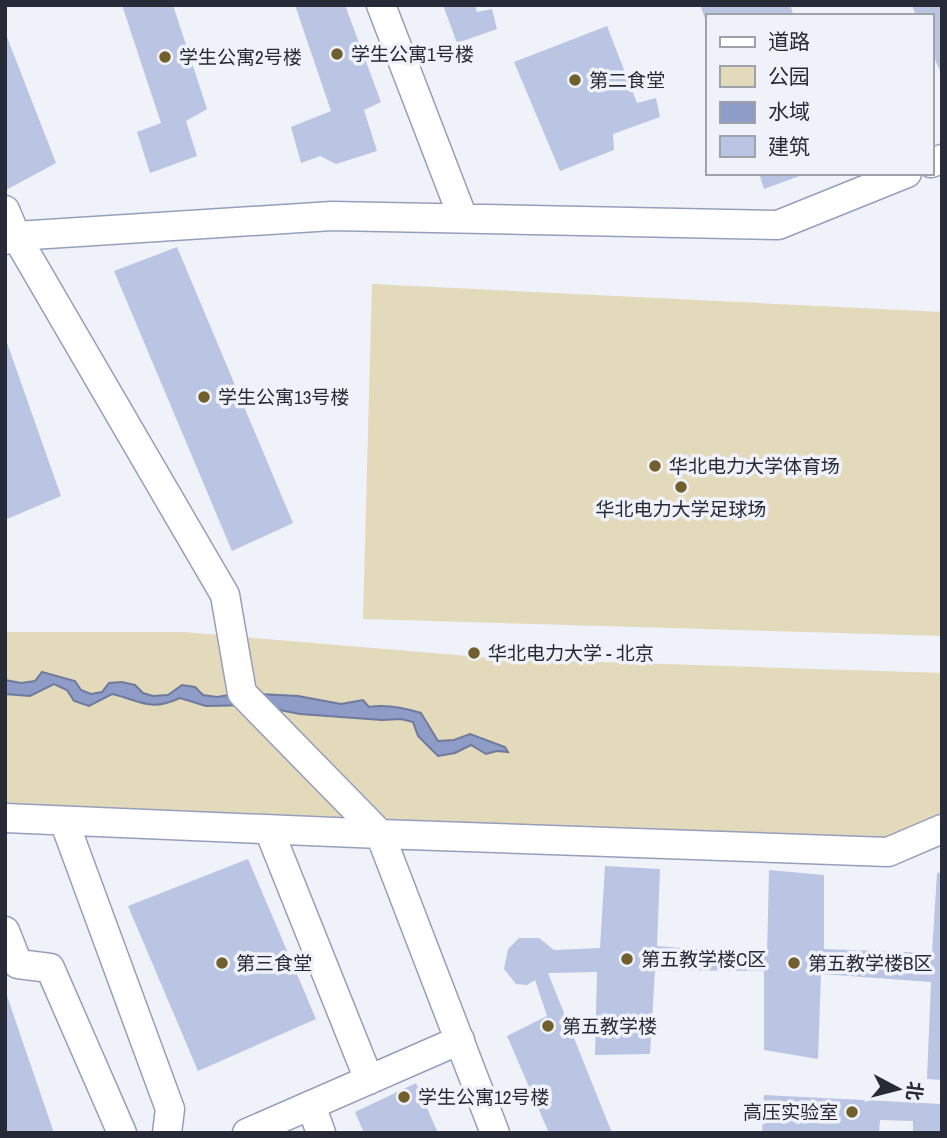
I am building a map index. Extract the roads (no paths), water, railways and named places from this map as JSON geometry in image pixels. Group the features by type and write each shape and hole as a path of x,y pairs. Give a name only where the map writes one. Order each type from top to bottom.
{"street":[{"path":"381,5 463,218"},
{"path":"11,238 332,216 778,225 901,175"},
{"path":"5,210 11,238 225,595 242,693 380,834 495,1133"},
{"path":"5,818 888,852 942,829"},
{"path":"64,821 170,1110 167,1133"},
{"path":"269,830 369,1080"},
{"path":"5,931 18,964 50,968 122,1133"},
{"path":"247,1133 460,1040"},
{"path":"311,1105 321,1133"}],"water":[{"path":"42,672 75,681 81,690 91,694 102,692 109,683 122,682 135,685 143,693 153,696 168,695 182,685 195,687 203,695 217,697 241,693 298,696 341,704 363,700 369,707 395,707 421,713 438,741 454,740 470,734 505,747 508,752 486,754 471,745 455,753 438,756 418,736 413,722 401,719 300,714 254,705 206,706 180,698 153,705 112,694 89,706 74,701 67,690 54,684 30,696 5,694 5,680 21,683 35,681"}],"place":[{"name":"学生公寓1号楼","path":"337,54"},
{"name":"学生公寓2号楼","path":"165,57"},
{"name":"第二食堂","path":"575,80"},
{"name":"学生公寓13号楼","path":"204,397"},
{"name":"华北电力大学体育场","path":"655,466"},
{"name":"华北电力大学足球场","path":"681,487"},
{"name":"华北电力大学 - 北京","path":"474,653"},
{"name":"第五教学楼C区","path":"627,959"},
{"name":"第三食堂","path":"222,963"},
{"name":"第五教学楼B区","path":"794,963"},
{"name":"第五教学楼","path":"548,1026"},
{"name":"学生公寓12号楼","path":"404,1097"},
{"name":"高压实验室","path":"852,1112"}]}
